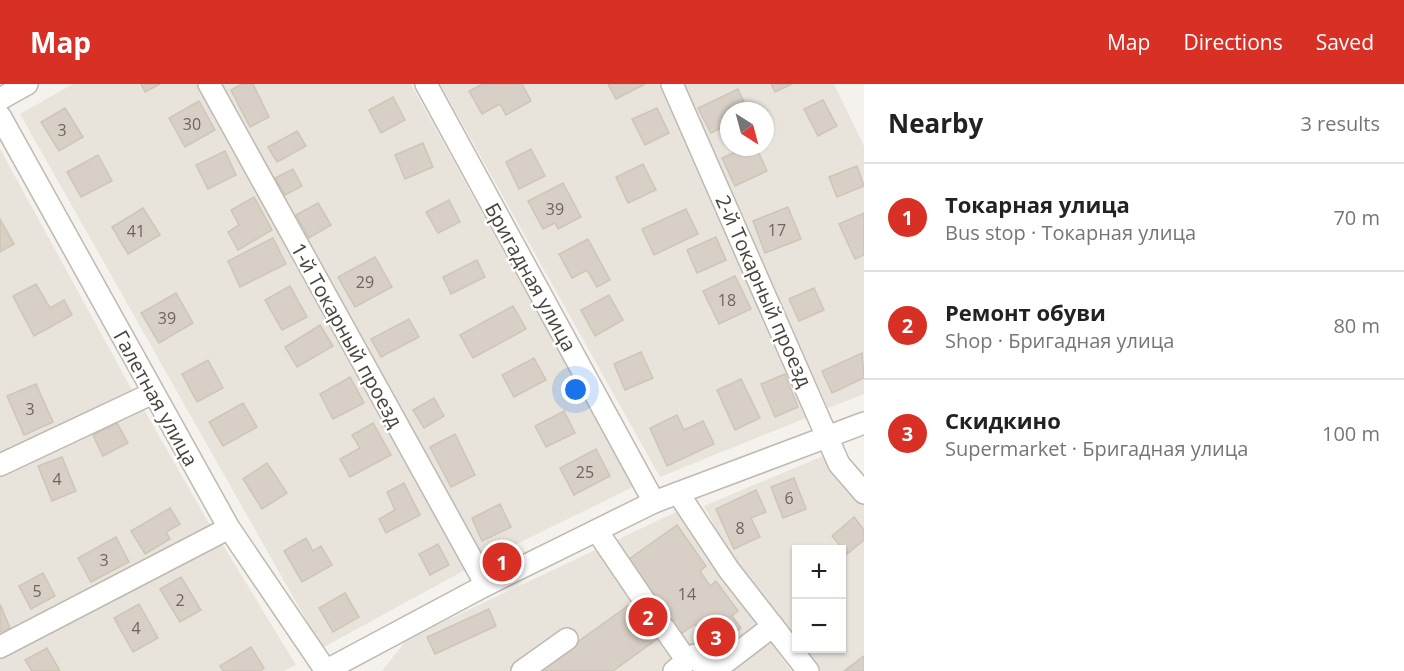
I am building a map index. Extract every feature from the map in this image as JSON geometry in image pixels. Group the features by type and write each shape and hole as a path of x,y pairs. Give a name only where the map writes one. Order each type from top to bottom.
{"street":[{"path":"0,99 27,84"},
{"name":"1-й Токарный проезд","path":"209,84 486,585"},
{"name":"Бригадная улица","path":"426,84 654,502"},
{"name":"2-й Токарный проезд","path":"672,84 829,436 839,464 864,493"},
{"name":"Галетная улица","path":"0,116 229,528 326,671"},
{"path":"0,465 153,393"},
{"path":"326,671 486,585 654,502 864,423"},
{"path":"678,493 729,570 808,671"},
{"path":"0,647 229,528"},
{"path":"597,531 660,623 681,666 696,656 707,671"},
{"path":"714,671 773,626"},
{"path":"522,671 567,639"}],"shaded area":[{"path":"73,84 197,84 465,570 322,648 20,114"},
{"path":"218,84 411,84 633,487 484,560"},
{"path":"440,84 663,84 813,415 660,477"},
{"path":"681,84 834,84 864,146 864,394 828,408"},
{"path":"0,149 132,390 0,454"},
{"path":"142,406 211,527 0,639 0,475"},
{"path":"823,456 864,504 864,671 821,671 806,653 846,653 846,545 792,545 792,636 735,564 704,506"},
{"path":"678,511 791,671 382,671 407,639"},
{"path":"220,540 296,665 284,671 0,671 0,656"}],"building":[{"path":"141,84 160,84 145,92"},
{"path":"242,84 253,84 269,117 250,127 231,90"},
{"path":"483,84 522,84 531,101 506,115 500,104 482,114 469,91"},
{"path":"608,84 645,84 616,99"},
{"path":"771,84 792,84 775,92"},
{"path":"738,89 744,102 720,102 720,128 711,133 698,108"},
{"path":"393,97 405,120 381,133 369,110"},
{"path":"823,100 837,126 818,136 804,109"},
{"path":"199,101 215,130 185,147 169,118"},
{"path":"65,108 83,137 59,151 41,122"},
{"path":"657,108 669,133 645,145 632,119"},
{"path":"297,131 306,146 277,162 268,147"},
{"path":"423,143 433,167 405,179 395,155"},
{"path":"531,149 545,176 519,189 506,162"},
{"path":"225,151 236,175 208,189 196,165"},
{"path":"98,155 112,181 81,197 67,172"},
{"path":"760,156 767,171 735,186 722,158"},
{"path":"643,164 656,190 628,203 616,177"},
{"path":"857,166 864,186 837,197 829,177"},
{"path":"293,169 302,186 285,195 275,178"},
{"path":"563,183 581,217 558,229 555,223 543,229 528,201"},
{"path":"254,197 272,230 238,250 228,232 239,225 231,210"},
{"path":"449,200 460,222 438,233 426,212"},
{"path":"318,203 331,225 309,238 296,215"},
{"path":"788,207 801,239 765,253 753,221"},
{"path":"143,208 160,235 128,254 112,227"},
{"path":"686,209 698,234 654,255 642,229"},
{"path":"864,213 864,255 855,259 839,224"},
{"path":"0,219 14,244 0,252"},
{"path":"716,237 726,260 697,273 687,250"},
{"path":"273,238 286,264 240,287 228,261"},
{"path":"588,239 610,280 597,287 587,270 572,278 559,254"},
{"path":"375,257 392,287 355,307 338,277"},
{"path":"477,260 485,277 451,294 443,277"},
{"path":"735,276 751,309 719,324 703,291"},
{"path":"36,284 50,308 64,300 72,315 34,336 13,296"},
{"path":"290,286 307,317 282,330 265,300"},
{"path":"814,288 824,310 799,321 789,299"},
{"path":"176,293 193,323 159,343 141,313"},
{"path":"609,295 623,320 595,336 581,310"},
{"path":"513,306 526,329 473,358 460,335"},
{"path":"409,319 419,337 381,357 371,339"},
{"path":"320,325 333,346 297,367 285,347"},
{"path":"641,352 653,378 625,390 614,364"},
{"path":"862,353 864,378 832,393 822,371"},
{"path":"534,358 546,380 514,397 502,375"},
{"path":"208,360 223,388 197,402 182,374"},
{"path":"785,374 798,407 775,417 761,384"},
{"path":"350,377 364,403 333,419 320,394"},
{"path":"741,379 760,418 735,430 717,390"},
{"path":"36,384 53,422 24,435 7,396"},
{"path":"434,398 444,416 424,428 413,410"},
{"path":"243,403 257,427 223,446 209,422"},
{"path":"564,411 575,433 546,447 535,426"},
{"path":"677,415 684,430 703,421 714,444 667,466 650,428"},
{"path":"117,423 128,443 103,456 93,435"},
{"path":"373,423 391,455 350,477 340,459 360,448 352,435"},
{"path":"455,434 475,475 451,487 430,447"},
{"path":"596,449 610,476 574,495 560,468"},
{"path":"62,457 76,491 52,501 38,466"},
{"path":"267,463 287,493 262,509 243,479"},
{"path":"794,478 806,509 783,518 771,487"},
{"path":"404,483 420,515 386,533 379,519 395,510 387,492"},
{"path":"756,490 766,512 751,518 760,537 734,549 716,509"},
{"path":"500,504 511,527 482,541 472,518"},
{"path":"170,508 180,524 166,532 170,539 145,554 131,531"},
{"path":"854,517 864,530 864,540 847,554 846,545 840,545 832,536"},
{"path":"677,525 706,566 700,571 710,586 716,581 738,611 732,616 741,628 712,649 695,624 678,636 625,562"},
{"path":"116,537 129,562 91,582 78,558"},
{"path":"306,538 313,551 321,546 332,565 302,582 284,551"},
{"path":"438,544 449,565 430,575 419,554"},
{"path":"43,573 55,596 31,609 19,586"},
{"path":"181,577 201,610 180,622 160,589"},
{"path":"345,593 359,617 333,632 319,608"},
{"path":"636,600 661,636 613,671 537,671"},
{"path":"0,604 10,628 0,632"},
{"path":"139,604 158,638 133,652 114,618"},
{"path":"489,609 496,626 435,654 427,637"},
{"path":"251,647 264,668 260,671 223,671 220,666"},
{"path":"47,648 60,671 32,671 25,660"},
{"path":"864,656 864,671 844,671"}],"place":[{"name":"Токарная улица","path":"502,562"},
{"name":"Ремонт обуви","path":"648,617"},
{"name":"Скидкино","path":"716,637"}]}
